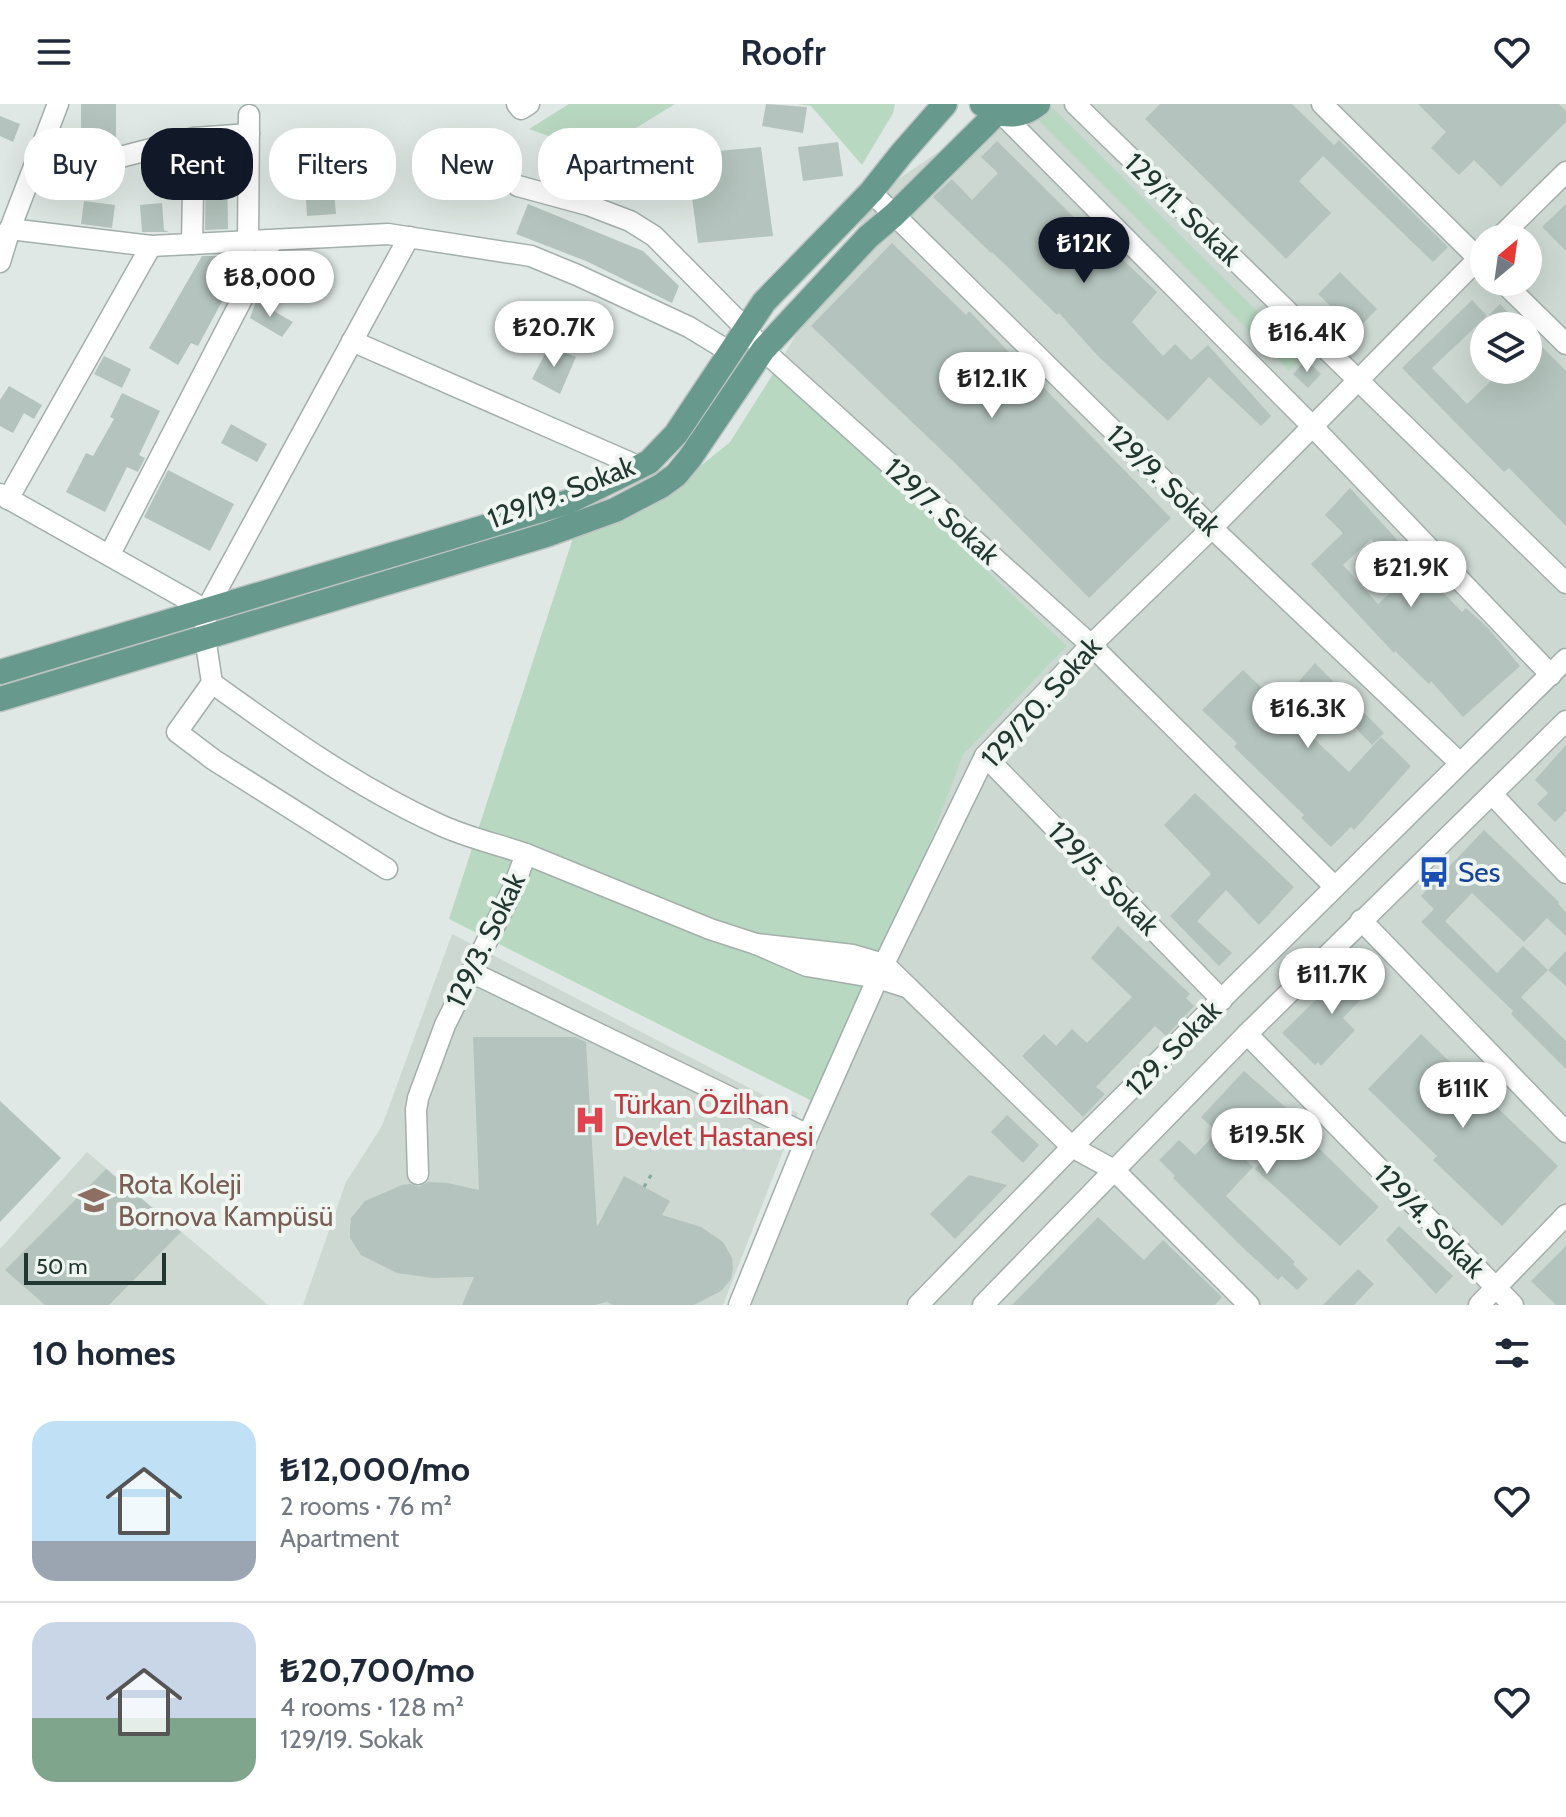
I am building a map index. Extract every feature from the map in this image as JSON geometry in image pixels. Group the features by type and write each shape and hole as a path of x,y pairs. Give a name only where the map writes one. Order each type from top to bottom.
{"main road":[{"path":"902,153 918,104"},
{"name":"129/19. Sokak","path":"0,672 568,502 649,462 676,434 764,302 871,192 945,104"},
{"path":"994,111 1023,114 1038,104"},
{"name":"129/19. Sokak","path":"0,699 546,535 615,510 661,486 676,475 690,458 763,350 858,248 994,111"}],"street":[{"path":"49,128 58,104"},
{"path":"517,104 521,109 529,104"},
{"name":"129/11. Sokak","path":"1075,104 1566,583"},
{"path":"1322,104 1470,246"},
{"path":"994,111 1313,427 1551,675"},
{"path":"1513,224 1566,172"},
{"name":"129/7. Sokak","path":"522,187 588,205 630,221 654,236 763,350 1091,645 1335,887"},
{"path":"0,262 5,235 24,190"},
{"name":"129/9. Sokak","path":"871,192 1212,528 1460,763"},
{"path":"192,244 193,200"},
{"path":"248,200 248,242"},
{"path":"5,235 151,246 388,234 531,256 689,327 730,352"},
{"path":"387,869 214,760 177,732 212,683 205,637 206,610 409,237"},
{"path":"110,554 272,241"},
{"path":"151,246 4,496 206,610"},
{"name":"129/20. Sokak","path":"739,1305 808,1135 881,971 985,756 1091,645 1470,270"},
{"path":"1517,296 1566,344"},
{"path":"352,341 640,467"},
{"name":"129. Sokak","path":"918,1305 1072,1147 1566,659"},
{"path":"212,683 297,745 394,802 440,825 526,854"},
{"name":"129. Sokak","path":"983,1305 1247,1034 1566,721"},
{"name":"129/5. Sokak","path":"985,756 1222,1000"},
{"path":"1492,794 1566,873"},
{"name":"129/3. Sokak","path":"418,1174 416,1104 441,1034 512,891 526,854 710,929 756,944 853,955 909,988 1072,1147"},
{"path":"1361,920 1566,1132"},
{"path":"471,972 808,1135"},
{"name":"129/4. Sokak","path":"1247,1034 1513,1305"},
{"path":"1072,1147 1114,1170 1249,1305"},
{"path":"1479,1305 1566,1215"}],"path":[{"path":"644,1187 654,1170"}],"shaded area":[{"path":"1009,104 1566,104 1566,1305 727,1305 869,955 963,755 1067,646 775,371 878,193"},
{"name":"Türkan Özilhan Devlet Hastanesi","path":"452,934 798,1113 723,1305 303,1305 346,1182 382,1126"},
{"name":"Rota Koleji Bornova Kampüsü","path":"87,1152 268,1305 0,1305 0,1249"}],"green space":[{"path":"569,104 675,104 636,128 538,128 538,132 529,129"},
{"path":"797,104 895,104 893,113 862,165 811,106"},
{"path":"1053,108 1303,357 1289,371 1039,121"},
{"path":"775,371 1067,646 963,755 884,964 822,1106 449,919 573,538 649,508 730,442"}],"building":[{"path":"81,104 116,104 116,128 81,128"},
{"path":"766,104 807,107 803,133 762,126"},
{"path":"1160,104 1292,104 1334,145 1339,140 1448,247 1433,262 1323,156 1299,181 1331,213 1286,259 1145,119"},
{"path":"1418,104 1559,104 1566,111 1566,122 1501,187 1474,160 1459,175 1431,148 1446,132"},
{"path":"0,116 20,124 13,142 0,136"},
{"path":"997,141 1118,261 1121,258 1157,292 1132,322 1163,356 1175,344 1191,360 1208,345 1271,416 1261,426 1209,377 1168,421 1098,356 1059,313 1057,315 933,197 952,179 972,200 998,173 981,157"},
{"path":"838,142 843,176 803,181 798,147"},
{"path":"761,147 773,236 698,243 692,200 722,200 722,151"},
{"path":"205,200 228,200 228,229 205,230"},
{"path":"306,200 335,200 336,214 307,216"},
{"path":"84,201 115,205 112,228 81,224"},
{"path":"162,203 164,230 169,232 142,232 140,205"},
{"path":"528,204 643,251 679,286 672,303 586,261 516,234"},
{"path":"1566,204 1566,251 1542,227"},
{"path":"892,243 966,315 969,311 1171,518 1089,598 954,462 811,326"},
{"path":"202,256 216,256 240,268 198,346 191,343 178,365 149,348"},
{"path":"1340,272 1377,309 1356,331 1318,294"},
{"path":"1472,300 1483,312 1470,312 1470,332 1432,368 1467,404 1488,384 1542,384 1542,347 1566,371 1566,526 1509,468 1504,472 1402,368"},
{"path":"256,301 293,322 282,337 250,318"},
{"path":"1500,304 1508,312 1492,312"},
{"path":"549,346 576,357 560,394 532,379"},
{"path":"104,356 131,369 122,388 94,374"},
{"path":"1306,360 1321,374 1308,388 1293,374"},
{"path":"9,386 42,405 34,419 24,413 13,433 0,426 0,400"},
{"path":"122,393 160,411 139,455 145,458 138,472 127,467 105,512 66,492 86,453 93,456 114,419 110,417"},
{"path":"231,424 267,444 257,462 221,443"},
{"path":"168,470 234,504 210,551 144,517"},
{"path":"1350,488 1399,542 1396,544 1462,612 1466,608 1488,628 1520,666 1463,717 1431,681 1429,684 1394,653 1311,564 1343,533 1325,515","holes":["1371,539 1408,576 1378,604 1343,565"]},
{"path":"1315,663 1384,733 1372,745 1337,709 1311,736 1349,772 1381,737 1411,766 1354,830 1351,827 1331,847 1301,818 1304,815 1234,747 1237,743 1202,710 1243,670 1279,704"},
{"path":"1566,745 1566,811 1555,822 1537,804 1548,793 1535,780"},
{"path":"1195,793 1294,887 1259,925 1226,890 1197,921 1232,953 1219,966 1170,916 1211,874 1164,825"},
{"path":"1484,830 1559,902 1566,912 1566,936 1547,918 1524,942 1472,893 1445,921 1497,973 1523,946 1548,970 1521,997 1566,1041 1566,1069 1511,1014 1513,1011 1421,922 1434,909 1421,896"},
{"path":"1118,926 1190,994 1186,998 1194,1006 1166,1036 1155,1026 1096,1087 1105,1094 1083,1117 1022,1056 1044,1034 1056,1046 1072,1029 1087,1043 1132,997 1091,958"},
{"path":"1566,951 1566,986 1548,970"},
{"path":"1368,958 1385,974 1343,1018 1355,1030 1321,1066 1318,1062 1315,1065 1282,1033 1320,996 1326,1002"},
{"path":"1421,1034 1558,1166 1502,1226 1433,1160 1437,1156 1368,1089"},
{"path":"473,1037 575,1037 586,1042 597,1227 624,1176 670,1201 662,1215 701,1227 723,1242 732,1258 733,1269 731,1279 721,1291 694,1305 613,1305 607,1302 595,1305 462,1305 474,1277 433,1278 397,1273 361,1255 350,1238 350,1228 351,1218 365,1201 402,1185 419,1187 428,1182 479,1190"},
{"path":"1244,1071 1300,1120 1295,1125 1379,1207 1340,1246 1255,1169 1281,1142 1259,1121 1234,1148 1253,1167 1226,1196 1295,1262 1293,1264 1308,1279 1297,1290 1282,1276 1278,1280 1240,1245 1159,1160 1179,1140 1195,1155 1217,1132 1201,1117"},
{"path":"0,1101 61,1158 0,1222"},
{"path":"1007,1115 1039,1145 1023,1163 991,1132"},
{"path":"106,1169 181,1232 109,1305 45,1305 5,1270"},
{"path":"969,1175 1007,1185 955,1239 930,1214"},
{"path":"1098,1217 1144,1260 1163,1240 1222,1297 1215,1305 1012,1305"},
{"path":"1399,1226 1453,1276 1436,1294 1386,1240"},
{"path":"1566,1246 1566,1305 1556,1305 1531,1281"},
{"path":"1358,1269 1374,1284 1354,1305 1323,1305"}],"place":[{"name":"Ses","path":"1434,872"},
{"name":"Türkan Özilhan Devlet Hastanesi","path":"590,1120"},
{"name":"Rota Koleji Bornova Kampüsü","path":"94,1200"}]}
